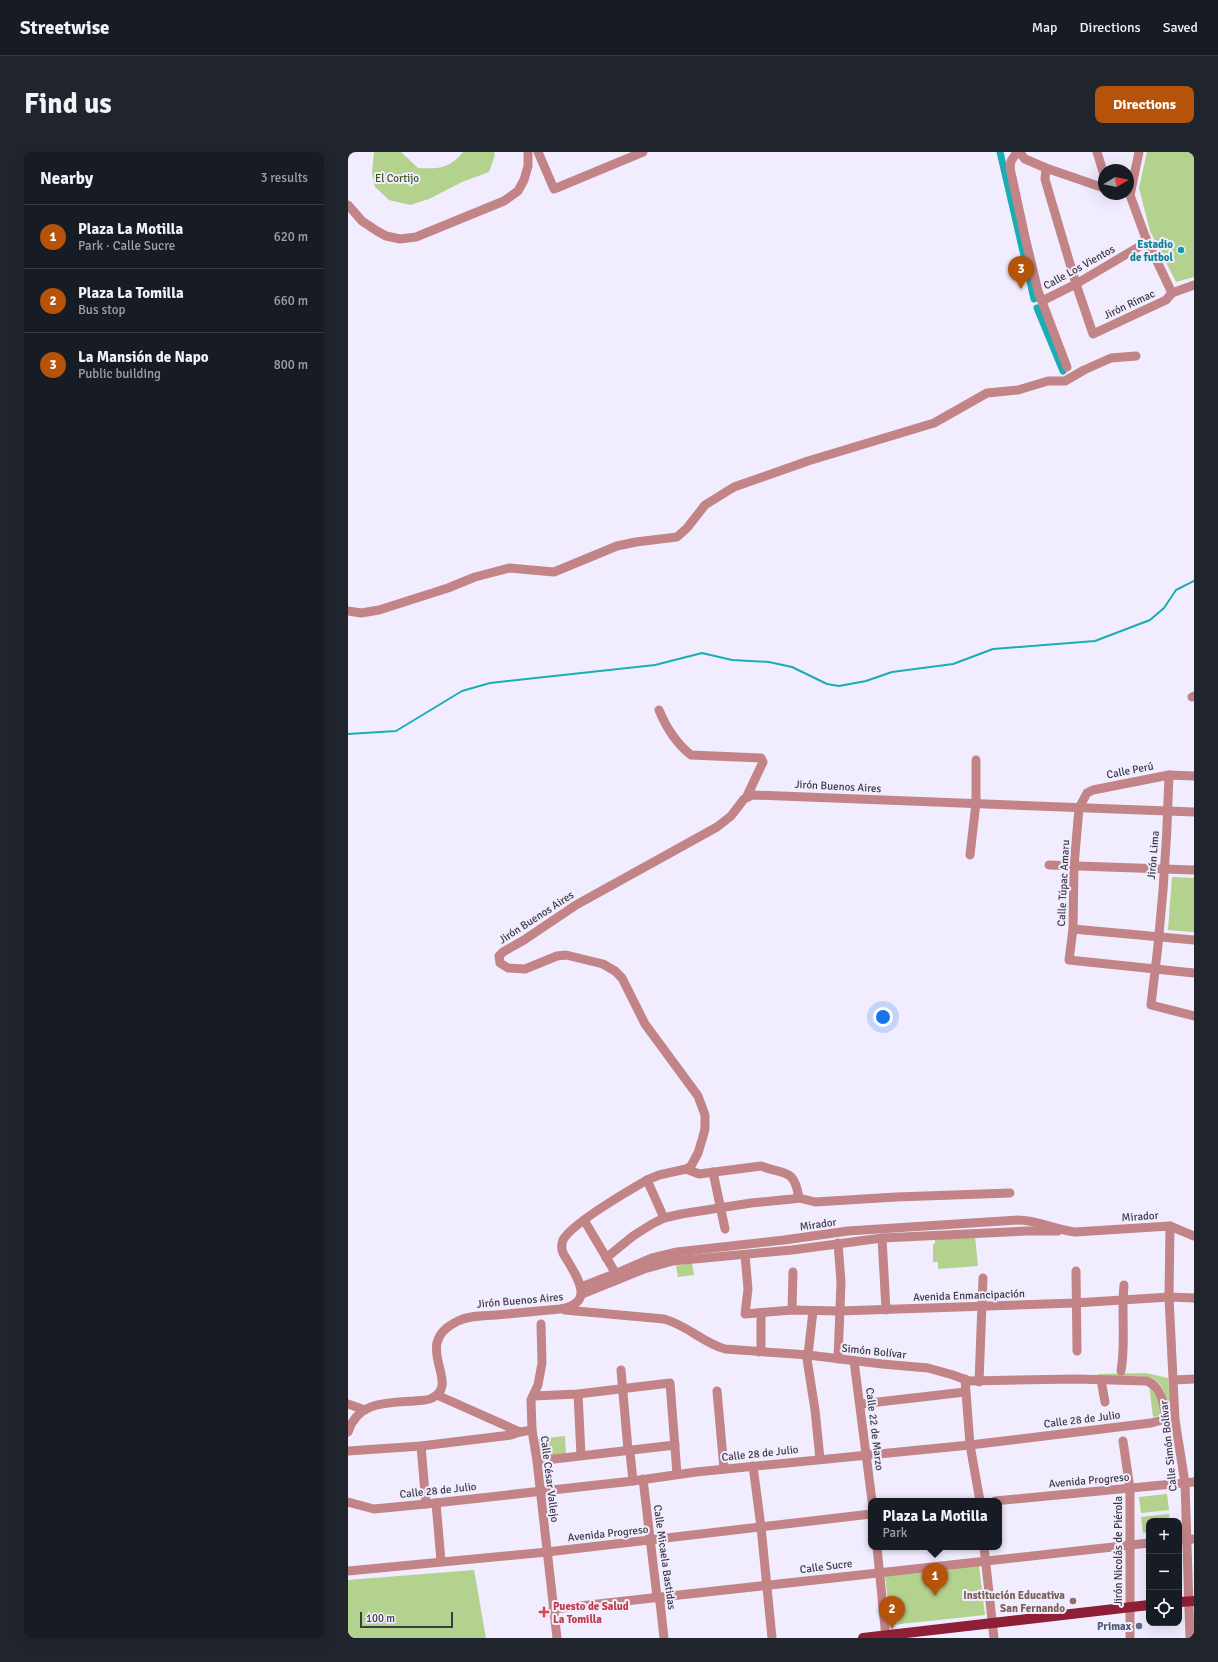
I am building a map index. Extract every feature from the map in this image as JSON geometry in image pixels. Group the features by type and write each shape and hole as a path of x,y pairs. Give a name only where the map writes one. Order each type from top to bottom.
{"main road":[{"path":"863,1638 886,1637 1146,1605"}],"street":[{"path":"348,205 362,221 376,232 400,239 416,237 504,201 518,191 524,180 528,166 528,152"},
{"path":"538,152 554,189 642,152"},
{"path":"1097,152 1101,164"},
{"path":"1134,170 1139,152"},
{"path":"1067,367 1042,301 1024,237 1010,168 1010,161 1020,154 1046,168 1098,186"},
{"path":"1046,168 1045,178 1076,284"},
{"path":"1129,200 1170,290"},
{"name":"Calle Los Vientos","path":"1042,301 1076,284 1147,242"},
{"name":"Jirón Rímac","path":"1076,284 1093,334 1166,300 1170,290 1194,285"},
{"path":"348,611 361,613 379,610 448,588 475,577 509,568 554,572 617,546 677,536 687,528 706,505 734,487 808,461 934,423 987,393 1018,390 1048,381 1065,381 1084,370 1111,358 1136,356"},
{"path":"659,710 664,722 682,748 691,755 761,758 763,762 747,796"},
{"path":"970,855 976,804 976,760"},
{"name":"Calle Perú","path":"1079,808 1090,791 1169,775 1194,776"},
{"name":"Jirón Lima","path":"1169,775 1168,811 1156,969 1151,1005 1194,1016"},
{"name":"Jirón Buenos Aires","path":"686,1169 694,1161 702,1140 705,1121 702,1104 694,1090 645,1024 620,975 603,964 566,955 556,956 532,966 518,969 503,967 500,963 500,956 503,952 576,905 717,827 731,816 747,796 759,794 1194,812"},
{"name":"Calle Túpac Amaru","path":"1079,808 1074,866 1073,929 1069,960 1156,969"},
{"path":"1049,865 1194,870"},
{"path":"1073,929 1194,940"},
{"path":"1156,969 1194,973"},
{"path":"581,1291 561,1247 564,1239 568,1233 584,1220 647,1180 659,1175 686,1169 699,1174 761,1166 770,1170 782,1171 788,1174 792,1178 799,1198"},
{"path":"713,1172 725,1229"},
{"path":"647,1180 664,1218"},
{"path":"606,1258 633,1236 664,1218 721,1207 799,1198 815,1202 896,1196 1010,1193"},
{"path":"584,1220 618,1276"},
{"name":"Mirador","path":"581,1291 618,1276 652,1258 677,1252 848,1231 1018,1220 1032,1222 1062,1231"},
{"name":"Mirador","path":"618,1276 667,1262 792,1250 882,1238 1018,1231 1087,1232 1170,1226 1194,1236"},
{"name":"Calle Simón Bolívar","path":"1170,1226 1169,1297 1174,1380 1171,1420 1190,1482 1186,1539 1187,1601 1191,1637"},
{"path":"882,1238 886,1310"},
{"path":"838,1243 841,1282 838,1359"},
{"name":"Avenida Enmancipación","path":"744,1255 748,1289 745,1314 792,1310 886,1310 1075,1303 1169,1297 1194,1298"},
{"path":"1076,1271 1075,1303 1077,1352"},
{"path":"792,1310 793,1272"},
{"path":"979,1382 983,1278"},
{"path":"1121,1371 1124,1353 1122,1299 1124,1285"},
{"name":"Jirón Buenos Aires","path":"437,1395 441,1387 442,1380 436,1344 440,1335 452,1324 459,1320 472,1317 560,1309 573,1306 578,1302 581,1291"},
{"name":"Simón Bolívar","path":"560,1309 588,1313 664,1319 679,1325 712,1345 725,1349 808,1355 928,1368 946,1372 965,1380 979,1382 1076,1379 1147,1381 1151,1382 1162,1397 1171,1420"},
{"path":"813,1311 807,1358 815,1410 820,1459"},
{"path":"759,1352 761,1349 761,1313"},
{"name":"Calle César Vallejo","path":"541,1324 542,1363 538,1385 531,1400 532,1430 558,1638"},
{"name":"Calle 22 de Marzo","path":"854,1361 861,1404 872,1498"},
{"path":"622,1370 628,1450 630,1452 633,1481"},
{"path":"1174,1380 1194,1378"},
{"path":"965,1380 970,1445 979,1498"},
{"path":"1101,1380 1105,1402"},
{"path":"533,1396 578,1394 670,1383 677,1474"},
{"path":"717,1391 724,1469"},
{"path":"861,1404 965,1392"},
{"path":"578,1394 581,1454"},
{"path":"348,1432 356,1417 365,1410 385,1403 430,1399 437,1395 520,1432"},
{"path":"348,1404 365,1410"},
{"name":"Calle 28 de Julio","path":"348,1502 374,1509 633,1481 677,1474 970,1445 1171,1420"},
{"path":"348,1451 421,1446 511,1435 532,1430"},
{"name":"Jirón Nicolás de Piérola","path":"1124,1441 1130,1489 1130,1638"},
{"path":"537,1461 581,1454 675,1445"},
{"path":"421,1446 441,1561"},
{"path":"752,1466 761,1527 772,1638"},
{"name":"Calle Micaela Bastidas","path":"643,1479 657,1597 660,1602 664,1638"},
{"name":"Avenida Progreso","path":"1002,1500 1190,1482"},
{"name":"Avenida Progreso","path":"348,1571 547,1552 868,1514"},
{"name":"Calle Sucre","path":"554,1609 1146,1543"},
{"path":"877,1550 886,1637"},
{"path":"984,1550 994,1638"}],"green space":[{"name":"El Cortijo","path":"374,152 401,152 418,168 443,167 453,162 463,152 494,152 495,155 489,172 462,182 429,199 410,205 389,200 375,187 372,173"},
{"path":"1147,152 1194,152 1194,277 1176,282 1150,231 1139,188"},
{"path":"1172,877 1194,878 1194,932 1168,930"},
{"path":"975,1236 978,1266 938,1269 938,1262 933,1262 933,1244 935,1244 935,1239"},
{"path":"692,1263 694,1275 678,1277 676,1266"},
{"path":"1146,1373 1168,1378 1170,1405 1168,1404 1161,1386 1152,1378 1132,1376 1091,1377 1099,1374"},
{"path":"1149,1385 1158,1398 1162,1415 1153,1417"},
{"path":"565,1436 566,1454 540,1456 538,1439"},
{"path":"1167,1494 1169,1510 1141,1513 1139,1497"},
{"path":"1169,1514 1170,1518 1146,1518 1146,1532 1143,1533 1141,1517"},
{"path":"979,1565 985,1615 891,1625 885,1576 932,1572"},
{"path":"474,1570 486,1638 348,1638 348,1580"}],"waterway":[{"path":"1000,152 1034,299"},
{"path":"1037,308 1063,371"},
{"path":"348,734 396,731 462,691 490,683 655,665 702,653 732,660 769,662 792,667 827,684 839,686 866,681 892,672 953,664 993,649 1095,641 1150,620 1164,608 1176,590 1194,581"}],"place":[{"name":"Estadio de futbol","path":"1181,250"},
{"name":"La Mansión de Napo","path":"1021,289"},
{"name":"Plaza La Motilla","path":"935,1596"},
{"name":"Institución Educativa San Fernando","path":"1073,1601"},
{"name":"Puesto de Salud La Tomilla","path":"544,1612"},
{"name":"Primax","path":"1139,1626"},
{"name":"Plaza La Tomilla","path":"892,1629"}]}
